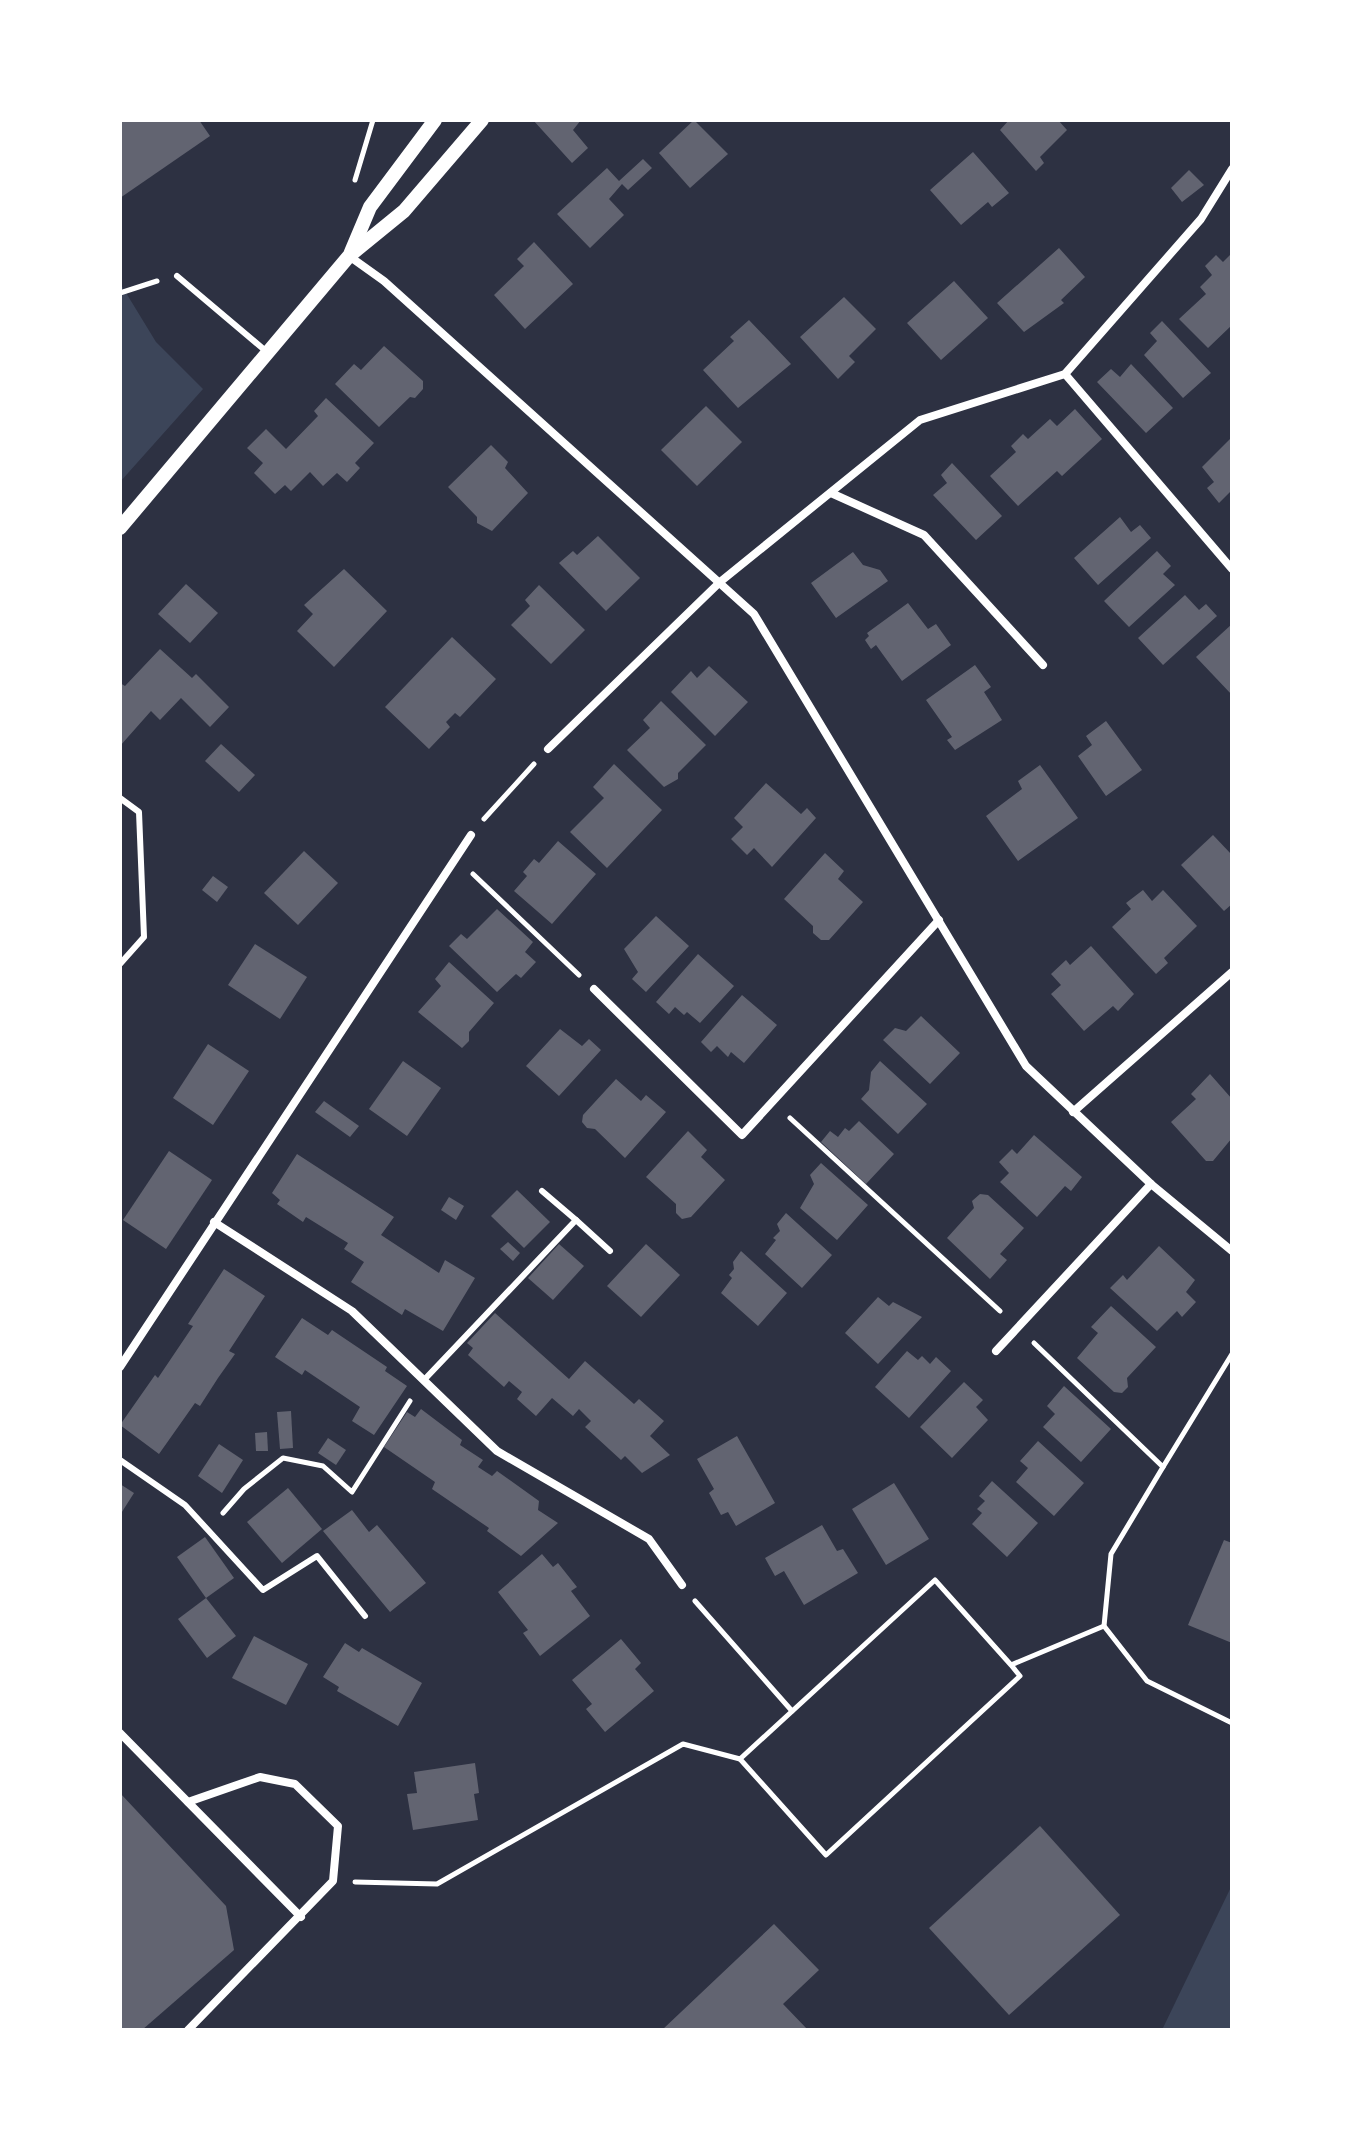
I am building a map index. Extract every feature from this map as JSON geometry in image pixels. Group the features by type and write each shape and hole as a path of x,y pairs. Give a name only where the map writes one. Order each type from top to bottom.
{"street":[{"path":"349,256 370,207 435,120"},
{"path":"120,528 349,256 404,211 482,120"},
{"path":"548,749 720,582 920,420 1065,374 1201,219 1232,169"},
{"path":"349,256 392,288 754,614 1026,1066 1151,1184 1232,1251"},
{"path":"1065,374 1232,569"},
{"path":"831,493 924,535 1043,665"},
{"path":"120,1367 471,835"},
{"path":"594,989 742,1135 939,920"},
{"path":"1073,1112 1232,972"},
{"path":"996,1351 1151,1184"},
{"path":"214,1222 352,1311 497,1451 649,1539 682,1585"},
{"path":"120,1733 301,1917"},
{"path":"188,1802 260,1777 295,1784 338,1826 333,1881 188,2030"}],"lane":[{"path":"177,276 267,352"},
{"path":"120,798 139,812 144,937 120,964"},
{"path":"542,1191 610,1251"},
{"path":"424,1380 576,1220"},
{"path":"120,1460 185,1505 263,1590 317,1556 365,1616"}],"path":[{"path":"354,183 373,120"},
{"path":"120,293 177,276"},
{"path":"471,835 548,749"},
{"path":"456,858 594,989"},
{"path":"772,1101 1017,1327 1163,1467"},
{"path":"1232,1354 1111,1554 1104,1626 1147,1681 1232,1723"},
{"path":"208,1531 244,1489 283,1458 323,1466 352,1492 424,1380"},
{"path":"333,1881 437,1884 683,1744 740,1759 826,1855 1020,1676 935,1580 740,1759"},
{"path":"682,1585 792,1711"},
{"path":"1011,1665 1104,1626"}],"shaded area":[{"path":"120,283 156,342 203,389 120,482"},
{"path":"1232,1885 1232,2030 1162,2030"}],"building":[{"path":"120,120 199,120 210,136 120,198"},
{"path":"533,120 581,120 573,130 588,148 572,163"},
{"path":"694,120 728,154 690,188 659,153"},
{"path":"1009,120 1058,120 1067,130 1040,157 1044,163 1036,171 1000,130"},
{"path":"973,152 1009,193 992,207 988,202 961,225 930,190"},
{"path":"643,159 652,168 628,190 622,184 609,199 624,215 590,248 557,214 607,168 619,181"},
{"path":"1189,170 1204,185 1182,202 1171,188"},
{"path":"534,242 573,284 525,329 494,295 524,266 517,259"},
{"path":"1059,248 1085,277 1061,300 1064,303 1024,332 997,303"},
{"path":"1232,253 1232,325 1208,348 1179,319 1206,294 1200,287 1212,275 1205,266 1216,255 1223,262"},
{"path":"954,281 988,318 941,360 907,323"},
{"path":"844,297 876,329 849,356 855,362 838,379 800,337"},
{"path":"749,320 791,364 738,408 703,370 734,341 730,337"},
{"path":"1162,321 1211,373 1183,398 1144,355 1157,341 1150,333"},
{"path":"384,346 423,381 423,389 415,398 410,397 379,427 335,384 354,364 361,370"},
{"path":"1131,364 1173,408 1146,433 1097,382 1111,369 1120,377"},
{"path":"326,398 374,443 355,463 360,468 347,482 337,473 323,486 310,472 291,491 285,485 275,494 254,473 263,463 247,448 266,429 286,449 318,416 314,411"},
{"path":"706,406 742,442 697,486 661,450"},
{"path":"1075,409 1102,439 1062,476 1057,471 1018,506 990,476 1016,452 1011,446 1023,434 1028,439 1050,419 1057,426"},
{"path":"1232,437 1232,490 1219,503 1207,488 1214,482 1202,467"},
{"path":"491,445 508,462 505,468 528,493 492,531 477,523 477,517 448,487"},
{"path":"952,463 1002,516 976,540 933,495 947,483 941,475"},
{"path":"1120,517 1131,532 1140,525 1151,538 1098,585 1074,558"},
{"path":"598,536 640,578 606,611 559,563 573,551 577,555"},
{"path":"1157,551 1171,566 1163,574 1175,585 1129,627 1104,601"},
{"path":"853,552 863,565 880,570 888,581 836,618 811,583"},
{"path":"344,569 387,611 334,667 297,631 313,614 304,605"},
{"path":"186,584 218,613 190,643 158,614"},
{"path":"539,585 585,630 551,664 511,625 530,606 525,600"},
{"path":"1185,595 1199,610 1206,604 1217,616 1163,665 1138,638"},
{"path":"908,603 928,629 936,624 951,645 902,681 876,645 871,649 865,640 869,636 867,633"},
{"path":"1232,624 1232,695 1196,657"},
{"path":"452,637 496,679 460,717 455,713 446,722 450,727 429,749 385,707"},
{"path":"160,649 192,678 196,674 229,707 210,727 181,698 160,720 151,711 120,746 120,683 125,686"},
{"path":"975,665 991,687 984,692 1002,720 955,750 947,740 952,737 926,700"},
{"path":"709,666 748,702 715,736 671,692 691,671 697,678"},
{"path":"661,701 706,745 678,773 678,779 664,787 627,750 650,728 643,720"},
{"path":"1106,721 1142,770 1106,796 1078,756 1092,745 1086,736"},
{"path":"221,744 255,775 239,792 205,761"},
{"path":"614,764 662,810 607,868 570,832 604,798 593,787"},
{"path":"1040,765 1078,818 1018,861 986,816 1022,789 1018,781"},
{"path":"766,783 801,814 807,808 816,818 772,867 754,848 747,855 731,839 743,827 734,818"},
{"path":"1213,835 1232,855 1232,904 1224,911 1181,865"},
{"path":"558,841 596,874 552,924 514,891 527,876 523,872 534,859 539,863"},
{"path":"304,851 338,883 298,925 264,893"},
{"path":"825,853 844,871 838,879 863,902 829,940 821,940 813,933 813,926 784,899"},
{"path":"213,876 228,887 217,902 202,890"},
{"path":"1143,890 1152,901 1163,890 1197,926 1164,958 1168,963 1156,974 1112,927 1131,909 1126,903"},
{"path":"497,909 533,942 525,952 536,962 521,978 516,974 497,992 449,946 461,934 467,939"},
{"path":"656,916 689,946 646,992 632,979 638,972 624,949"},
{"path":"255,944 307,977 280,1019 228,985"},
{"path":"1091,946 1134,994 1118,1011 1113,1006 1084,1031 1051,994 1061,985 1051,974 1066,960 1070,965"},
{"path":"698,954 734,986 700,1023 675,1007 669,1014 656,1002"},
{"path":"449,962 494,1003 469,1032 469,1041 462,1048 418,1012 441,986 435,979"},
{"path":"742,995 777,1025 744,1063 731,1052 728,1057 717,1046 711,1052 701,1042"},
{"path":"921,1016 960,1053 930,1084 883,1040 895,1028 906,1031"},
{"path":"560,1029 582,1046 589,1039 601,1050 559,1096 526,1066"},
{"path":"208,1044 249,1071 213,1125 173,1098"},
{"path":"403,1061 441,1088 407,1136 369,1109"},
{"path":"880,1061 927,1104 898,1134 861,1099 869,1090 871,1072"},
{"path":"1210,1074 1232,1099 1232,1138 1213,1161 1206,1161 1171,1122 1196,1099 1191,1094"},
{"path":"616,1079 641,1101 646,1095 666,1112 625,1158 595,1129 587,1128 582,1122 583,1115"},
{"path":"324,1101 359,1126 350,1137 315,1112"},
{"path":"859,1121 894,1154 866,1184 821,1142 830,1131 838,1137 845,1128 849,1131"},
{"path":"688,1131 707,1150 701,1157 725,1180 691,1217 682,1219 676,1213 676,1204 646,1177"},
{"path":"1034,1135 1082,1177 1071,1191 1065,1186 1037,1217 1000,1182 1009,1173 999,1162 1012,1149 1017,1154"},
{"path":"169,1151 212,1180 166,1249 123,1220"},
{"path":"297,1154 394,1217 381,1235 439,1273 445,1260 475,1278 443,1331 405,1309 402,1315 351,1282 364,1262 344,1249 348,1243 306,1217 303,1222 277,1204 280,1200 272,1193"},
{"path":"821,1163 868,1205 837,1240 800,1208 814,1184 810,1175"},
{"path":"517,1190 550,1222 524,1248 491,1216"},
{"path":"980,1194 988,1195 1024,1228 1000,1254 1007,1260 990,1279 947,1238 974,1208 972,1201"},
{"path":"449,1197 464,1206 456,1220 441,1210"},
{"path":"786,1213 832,1255 802,1288 765,1254 776,1240 773,1238 780,1231 777,1224"},
{"path":"508,1242 520,1253 513,1261 500,1249"},
{"path":"559,1244 584,1266 553,1300 528,1278"},
{"path":"646,1244 680,1275 641,1317 607,1286"},
{"path":"1159,1246 1195,1280 1186,1292 1196,1302 1182,1317 1177,1311 1157,1331 1110,1288 1123,1275 1127,1280"},
{"path":"741,1251 787,1293 758,1326 721,1293 732,1278 729,1275 734,1269 733,1262"},
{"path":"224,1269 265,1296 229,1351 235,1354 200,1406 195,1403 159,1454 120,1425 155,1375 158,1378 193,1326 188,1324"},
{"path":"878,1297 889,1306 893,1302 922,1317 878,1364 845,1333"},
{"path":"1111,1306 1156,1347 1127,1378 1128,1387 1122,1393 1114,1392 1077,1358 1098,1333 1091,1327"},
{"path":"495,1313 569,1379 585,1361 634,1404 639,1399 664,1421 650,1436 670,1455 642,1473 625,1456 621,1460 585,1427 591,1421 579,1409 573,1416 552,1398 536,1416 517,1399 522,1392 509,1381 504,1387 468,1355 473,1348 467,1343"},
{"path":"302,1318 328,1335 332,1330 387,1367 385,1371 407,1386 374,1435 352,1421 360,1407 305,1370 302,1375 275,1357"},
{"path":"907,1351 918,1360 922,1356 930,1364 936,1357 951,1371 909,1418 875,1387"},
{"path":"964,1382 983,1400 976,1407 988,1420 952,1458 920,1427"},
{"path":"1064,1386 1111,1429 1081,1462 1043,1427 1055,1414 1047,1406"},
{"path":"421,1409 462,1440 460,1445 483,1460 478,1467 492,1476 497,1471 539,1501 538,1510 558,1523 521,1556 487,1531 489,1528 432,1489 435,1482 384,1447 407,1412 415,1417"},
{"path":"291,1411 293,1448 280,1449 277,1412"},
{"path":"267,1432 268,1451 256,1451 255,1433"},
{"path":"737,1436 775,1503 736,1526 728,1512 721,1515 709,1493 714,1489 697,1459"},
{"path":"328,1438 346,1450 336,1465 318,1453"},
{"path":"1038,1441 1084,1483 1054,1516 1016,1482 1028,1468 1020,1461"},
{"path":"219,1444 243,1460 222,1493 198,1476"},
{"path":"992,1481 1038,1523 1007,1557 972,1524 982,1513 977,1509 985,1501 979,1496"},
{"path":"894,1483 929,1539 886,1565 852,1509"},
{"path":"120,1484 134,1493 120,1515"},
{"path":"288,1488 322,1529 282,1563 247,1522"},
{"path":"352,1510 369,1532 377,1525 426,1583 390,1612 323,1531"},
{"path":"822,1525 837,1551 843,1549 858,1573 804,1605 784,1571 775,1576 765,1558"},
{"path":"205,1537 234,1578 206,1598 177,1557"},
{"path":"1224,1540 1232,1543 1232,1643 1188,1625"},
{"path":"542,1554 553,1567 558,1563 577,1587 571,1591 590,1616 540,1656 523,1633 528,1630 498,1592"},
{"path":"206,1598 236,1636 207,1658 178,1619"},
{"path":"254,1636 308,1664 286,1705 232,1678"},
{"path":"621,1639 641,1663 635,1669 654,1691 605,1732 586,1709 592,1704 572,1680"},
{"path":"345,1643 359,1652 362,1648 422,1683 398,1726 337,1691 339,1687 323,1677"},
{"path":"475,1763 479,1793 474,1794 478,1820 413,1830 407,1794 417,1793 414,1772"},
{"path":"120,1793 226,1906 234,1950 142,2030 120,2030"},
{"path":"1040,1826 1120,1915 1009,2015 929,1928"},
{"path":"774,1924 819,1970 783,2004 808,2030 662,2030"}]}
